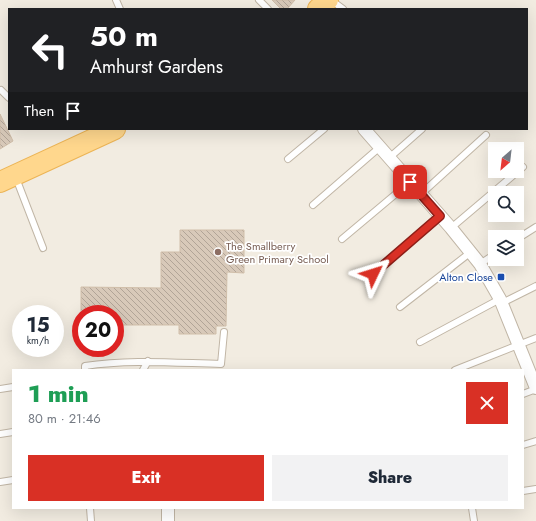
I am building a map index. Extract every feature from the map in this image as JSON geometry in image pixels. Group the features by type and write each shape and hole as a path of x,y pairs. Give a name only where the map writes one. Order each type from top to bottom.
{"main road":[{"path":"319,8 329,0"},
{"path":"7,178 112,130"}],"street":[{"path":"365,130 451,228 480,264 501,301 536,388"},
{"path":"168,509 168,521"}],"lane":[{"path":"259,0 267,8"},
{"path":"329,0 341,8"},
{"path":"2,90 8,97"},
{"path":"288,159 323,130"},
{"path":"389,158 421,130"},
{"path":"421,194 486,134"},
{"path":"314,205 380,147"},
{"path":"7,178 42,248"},
{"path":"451,228 510,178"},
{"path":"342,239 410,182"},
{"path":"373,274 440,216"},
{"path":"524,235 536,227"},
{"path":"400,307 471,252"},
{"path":"480,264 488,259"},
{"path":"420,342 501,301 536,286"},
{"path":"85,369 85,366 106,363 148,361 221,364 224,332"},
{"path":"457,369 536,338"},
{"path":"143,369 148,361"},
{"path":"165,362 166,369"},
{"path":"0,389 12,387"},
{"path":"524,394 536,388"},
{"path":"0,434 12,432"},
{"path":"524,445 536,441"},
{"path":"0,482 12,480"},
{"path":"524,491 536,489"},
{"path":"90,509 91,521"},
{"path":"472,509 474,521"}],"building":[{"path":"272,0 295,0 288,8 280,8"},
{"path":"0,114 13,141 0,149"},
{"path":"180,230 244,230 244,273 227,272 226,326 216,326 216,334 179,334 179,325 124,325 124,305 81,305 81,287 161,288 161,252 180,252"}],"place":[{"name":"The Smallberry Green Primary School","path":"218,252"},
{"name":"Alton Close","path":"501,277"}],"route":[{"path":"373,274 440,216 410,182"}]}
